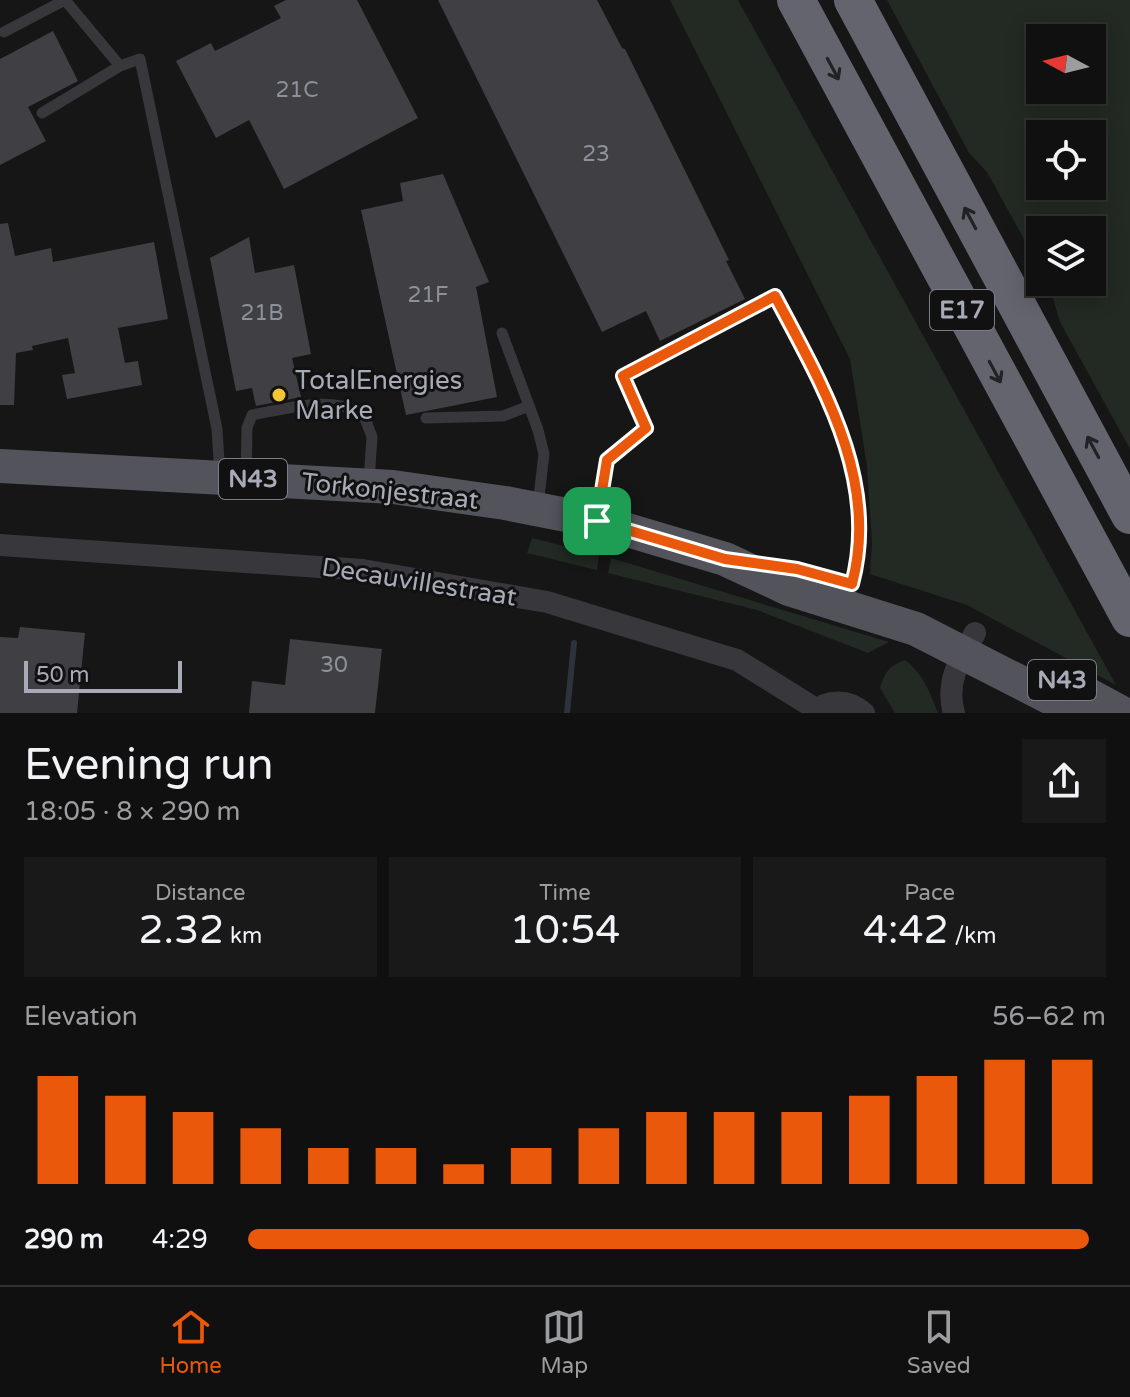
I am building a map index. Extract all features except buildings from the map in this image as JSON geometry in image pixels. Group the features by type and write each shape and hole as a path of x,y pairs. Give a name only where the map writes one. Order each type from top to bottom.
{"highway":[{"name":"E17","path":"796,0 1130,618"},
{"name":"E17","path":"853,0 1130,515"}],"main road":[{"name":"Torkonjestraat","path":"0,466 368,486 454,495 597,521 725,559 797,569 848,594 922,609 980,644 1122,713"},
{"name":"Torkonjestraat","path":"980,644 1021,681 1080,713"}],"street":[{"name":"Decauvillestraat","path":"0,545 363,570 547,602 737,660 814,711 839,702 852,704 864,713"},
{"path":"954,713 949,697 950,682 980,644"}],"lane":[{"path":"4,32 65,0 120,66"},
{"path":"42,113 120,66 140,59 217,429 233,477"},
{"path":"597,521 607,460 646,428 623,376 775,296 843,433 860,531 848,594"},
{"path":"502,333 544,454 537,509"},
{"path":"233,477 252,415 315,403 344,404 363,413 372,437 368,486"},
{"path":"426,418 503,416 529,406"}],"shaded area":[{"path":"670,0 738,0 1116,685 967,605 870,574 872,543 867,466 850,359"},
{"path":"887,0 1130,0 1130,449 1060,322 1052,296 1106,296 1106,216 1026,216 1026,243 987,172 969,153"},
{"path":"532,538 599,555 597,570 527,553"},
{"path":"611,558 889,642 868,653 757,610 608,573"},
{"path":"905,660 921,677 938,713 895,713 880,688 888,670"}],"waterway":[{"path":"567,713 574,643"}],"place":[{"name":"TotalEnergies Marke","path":"279,395"}],"route":[{"path":"775,296 843,433 854,480 860,531 852,584 797,569 725,559 597,521 607,460 646,428 623,376 775,296"}]}
